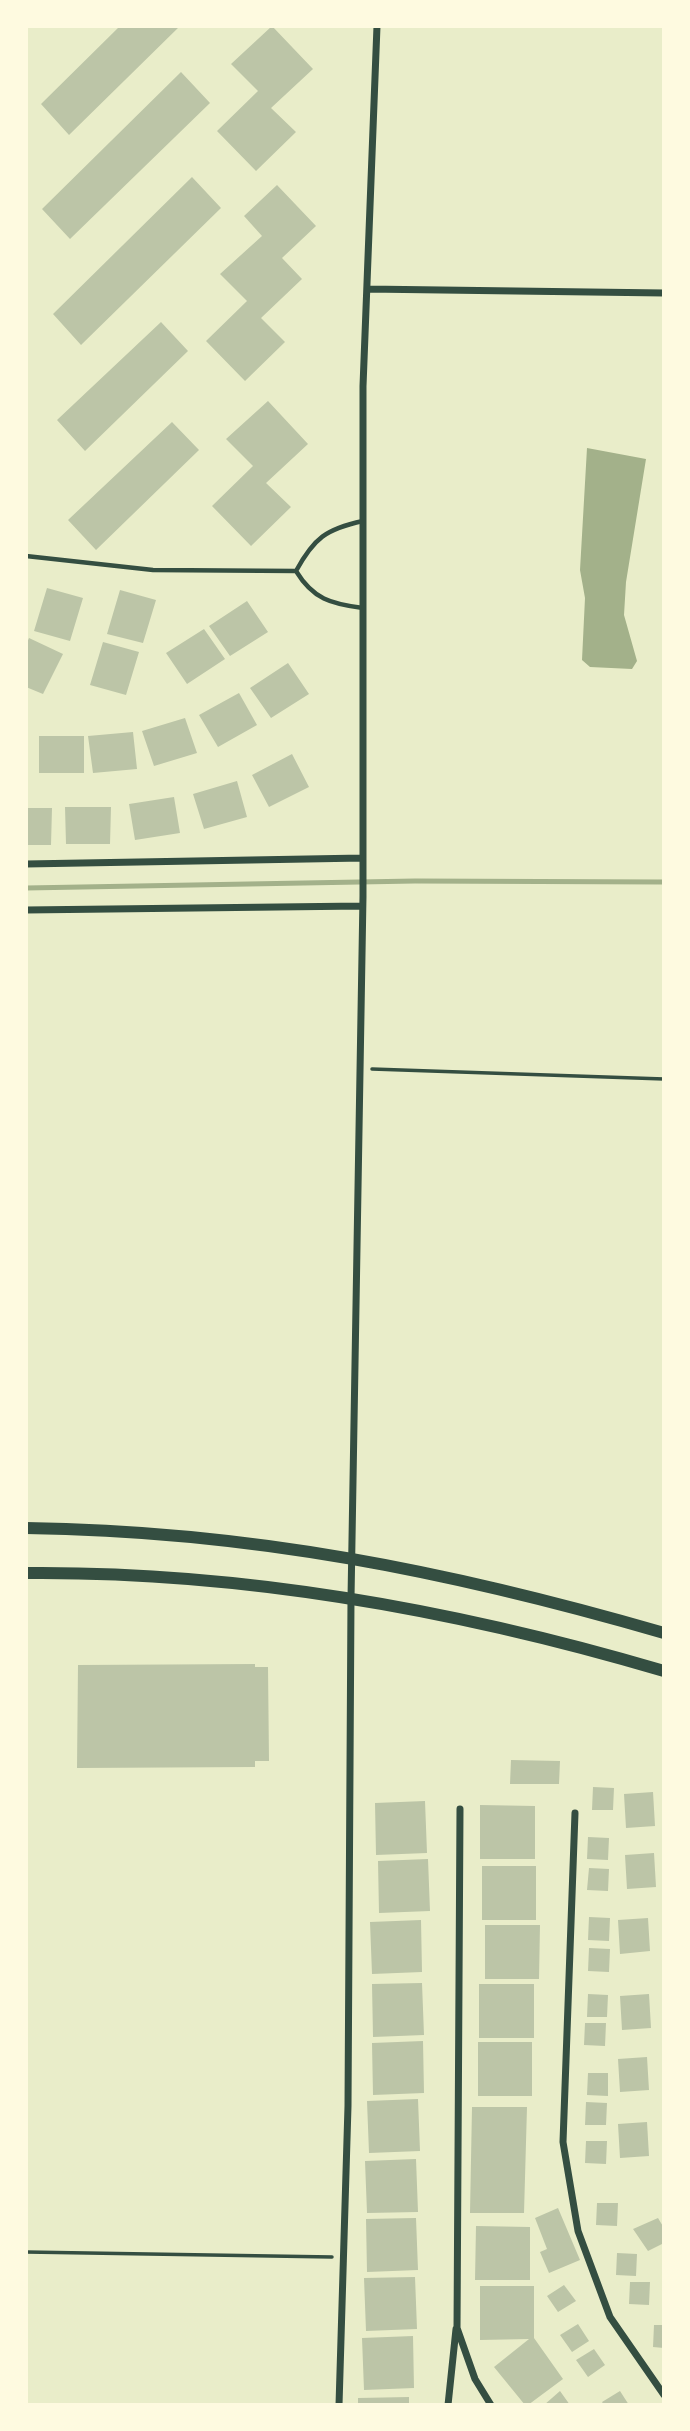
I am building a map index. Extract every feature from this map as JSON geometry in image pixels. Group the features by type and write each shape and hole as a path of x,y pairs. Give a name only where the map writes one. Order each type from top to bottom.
{"main road":[{"path":"26,1528 105,1529 193,1536 352,1557 482,1584 664,1633"},
{"path":"26,1573 177,1578 351,1598 531,1635 664,1671"}],"street":[{"path":"340,2405 348,2106 351,1598 363,896 363,386 377,26"},
{"path":"367,289 664,293"},
{"path":"26,864 363,858"},
{"path":"26,910 362,906"},
{"path":"448,2405 457,2328 460,1809"},
{"path":"575,1813 563,2142 578,2231 611,2317 664,2395"},
{"path":"457,2328 475,2379 491,2405"}],"lane":[{"path":"296,571 307,550 323,535 335,527 363,521"},
{"path":"26,556 153,570 296,571"},
{"path":"296,571 307,589 321,600 363,608"}],"path":[{"path":"360,1069 664,1079"},
{"path":"26,2252 344,2257"}],"shaded area":[{"path":"587,448 646,459 626,582 624,615 637,661 632,669 590,667 582,660 585,598 580,570"}],"building":[{"path":"120,26 180,26 69,135 41,104"},
{"path":"272,26 313,69 271,108 296,132 256,171 217,131 258,91 231,64"},
{"path":"181,72 210,103 70,239 42,209"},
{"path":"192,177 221,208 81,345 53,314"},
{"path":"277,185 316,226 282,258 302,279 261,318 285,342 245,381 206,341 247,301 220,274 262,236 244,216"},
{"path":"161,322 188,351 85,451 57,420"},
{"path":"268,401 308,444 266,483 291,507 251,546 212,506 253,466 226,439"},
{"path":"172,422 199,450 96,550 68,520"},
{"path":"47,588 83,598 70,641 34,631"},
{"path":"120,590 156,600 143,643 107,634"},
{"path":"247,601 268,632 230,656 209,626"},
{"path":"204,629 225,659 187,684 166,653"},
{"path":"29,638 63,654 43,694 26,687 26,645"},
{"path":"103,642 139,652 126,695 90,685"},
{"path":"288,663 309,694 271,718 250,688"},
{"path":"239,693 257,725 218,747 199,715"},
{"path":"185,718 197,753 154,766 142,731"},
{"path":"133,732 137,769 93,773 88,736"},
{"path":"39,736 84,736 84,773 39,773"},
{"path":"292,754 309,787 269,807 252,775"},
{"path":"237,781 247,817 204,829 193,794"},
{"path":"174,797 180,833 135,840 129,804"},
{"path":"65,807 111,807 110,844 66,844"},
{"path":"26,808 52,808 51,845 26,845"},
{"path":"255,1664 255,1667 268,1667 269,1761 255,1761 255,1767 77,1768 78,1665"},
{"path":"511,1760 560,1761 559,1784 510,1784"},
{"path":"593,1787 614,1788 613,1810 592,1810"},
{"path":"653,1792 655,1826 626,1828 624,1794"},
{"path":"425,1801 427,1853 376,1855 375,1803"},
{"path":"480,1805 535,1806 535,1859 480,1859"},
{"path":"588,1837 609,1838 608,1860 587,1859"},
{"path":"654,1853 656,1887 627,1889 625,1855"},
{"path":"428,1859 430,1911 379,1913 378,1861"},
{"path":"482,1866 536,1866 536,1920 482,1920"},
{"path":"589,1868 609,1869 608,1891 587,1890"},
{"path":"589,1917 610,1918 609,1941 588,1940"},
{"path":"648,1918 650,1951 620,1954 618,1920"},
{"path":"421,1920 422,1972 372,1974 370,1922"},
{"path":"485,1925 540,1925 539,1979 485,1979"},
{"path":"589,1948 610,1949 609,1972 588,1971"},
{"path":"422,1983 424,2035 373,2037 372,1984"},
{"path":"479,1984 534,1984 534,2038 479,2038"},
{"path":"588,1994 608,1995 607,2017 587,2017"},
{"path":"649,1994 651,2028 622,2030 620,1996"},
{"path":"585,2023 606,2023 605,2046 584,2045"},
{"path":"423,2041 424,2093 373,2095 372,2043"},
{"path":"478,2042 532,2042 532,2096 478,2096"},
{"path":"647,2057 649,2090 620,2092 618,2059"},
{"path":"588,2073 608,2073 608,2096 587,2095"},
{"path":"418,2099 420,2151 369,2153 367,2101"},
{"path":"586,2102 607,2103 606,2125 585,2125"},
{"path":"472,2107 527,2107 524,2213 470,2213"},
{"path":"647,2122 649,2156 620,2158 618,2124"},
{"path":"586,2141 607,2141 606,2164 585,2163"},
{"path":"416,2159 418,2212 367,2213 365,2161"},
{"path":"597,2203 618,2203 617,2226 596,2225"},
{"path":"558,2208 580,2260 549,2273 540,2252 547,2249 535,2218"},
{"path":"416,2218 418,2270 367,2272 366,2219"},
{"path":"658,2218 664,2228 664,2243 648,2251 633,2229"},
{"path":"476,2226 530,2227 530,2280 475,2280"},
{"path":"617,2253 637,2254 636,2276 616,2275"},
{"path":"415,2277 417,2329 366,2331 364,2278"},
{"path":"630,2282 650,2282 649,2305 629,2304"},
{"path":"564,2285 576,2301 558,2312 547,2296"},
{"path":"480,2286 534,2286 534,2338 563,2379 528,2405 525,2405 494,2367 529,2339 480,2340"},
{"path":"578,2324 589,2341 572,2352 560,2335"},
{"path":"654,2325 664,2325 664,2348 653,2347"},
{"path":"413,2336 414,2388 364,2390 362,2338"},
{"path":"594,2349 605,2365 588,2377 576,2360"},
{"path":"560,2391 570,2405 544,2405"},
{"path":"620,2391 629,2405 604,2405 602,2402"},
{"path":"409,2397 409,2405 358,2405 358,2398"}],"waterway":[{"path":"26,888 415,881 664,882"}]}
